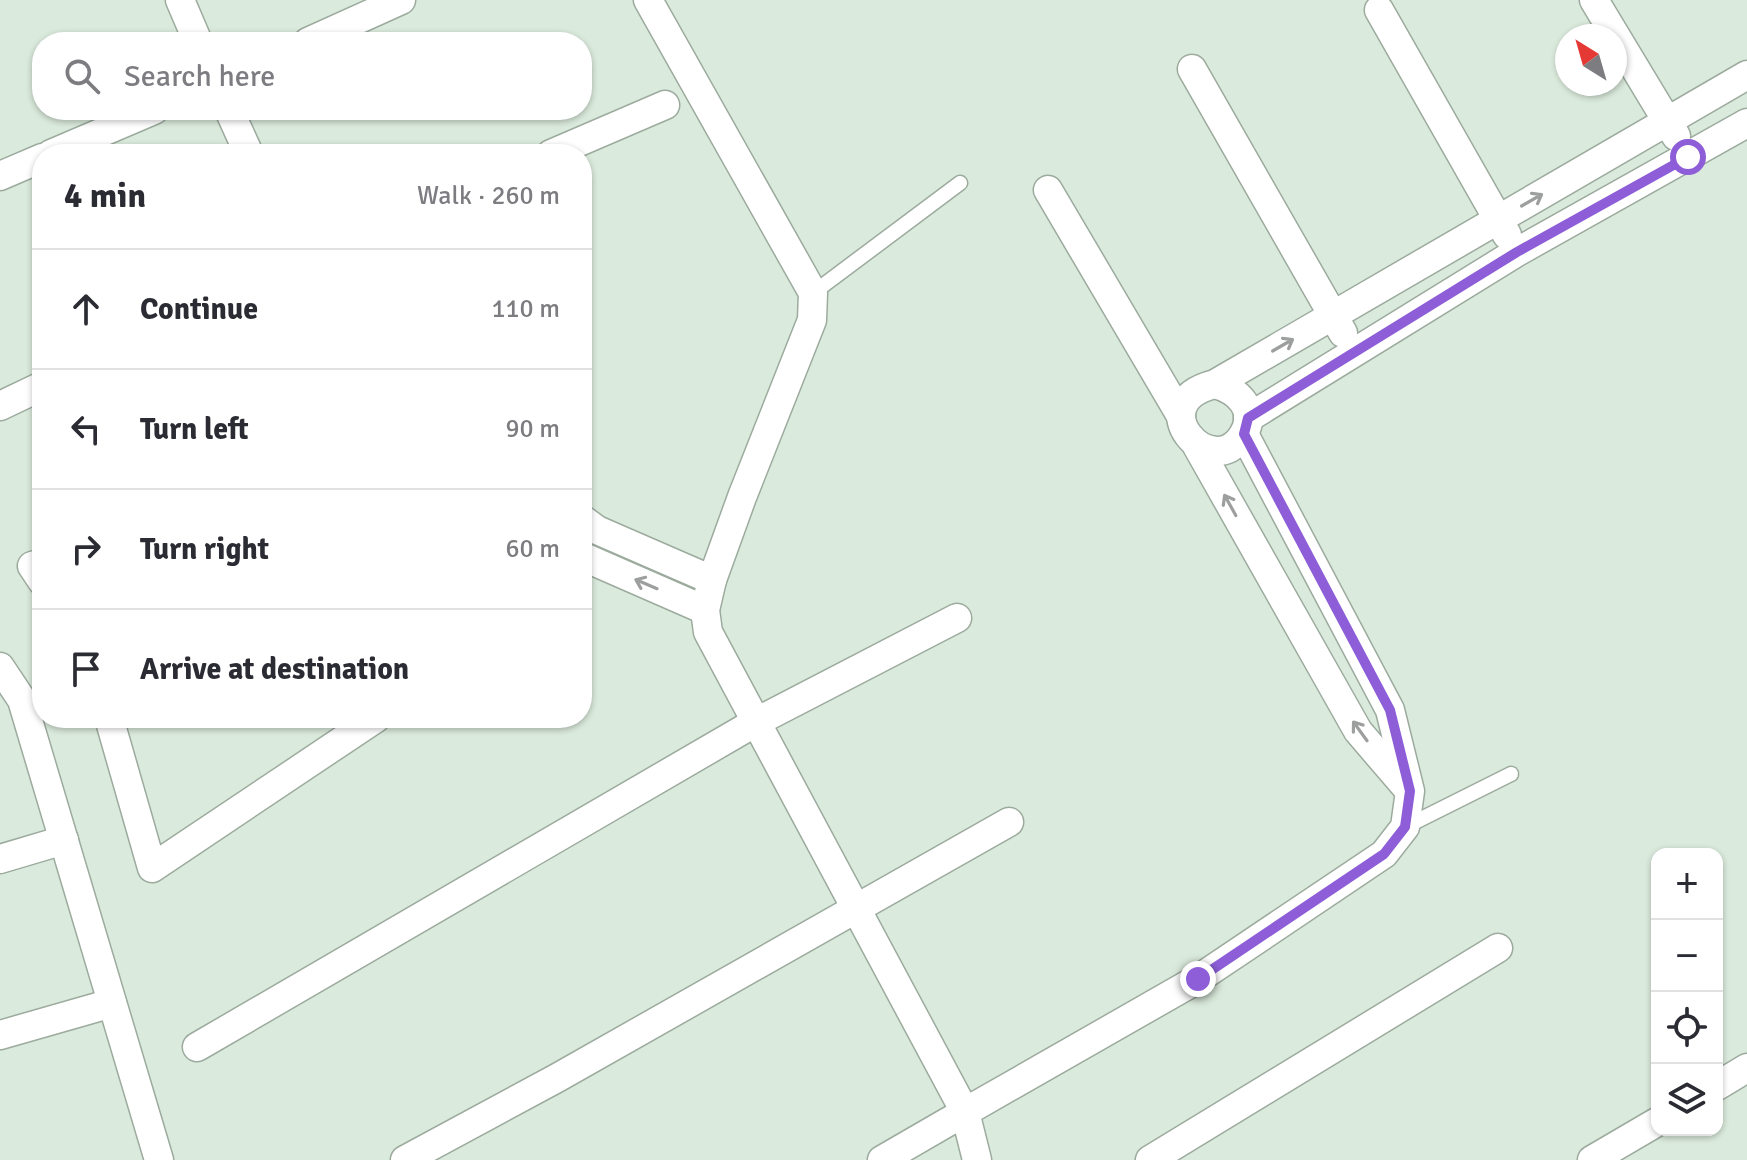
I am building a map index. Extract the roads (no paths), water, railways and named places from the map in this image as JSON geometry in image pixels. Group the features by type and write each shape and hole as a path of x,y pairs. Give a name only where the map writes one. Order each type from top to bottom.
{"street":[{"path":"180,0 194,32"},
{"path":"330,32 401,0"},
{"path":"648,0 813,293 812,320 712,580 705,610 708,632 965,1112 977,1160"},
{"path":"1594,0 1688,157"},
{"path":"1379,10 1517,252"},
{"path":"1192,69 1353,351"},
{"path":"1181,416 1186,400 1198,388 1215,384 1747,75"},
{"path":"574,144 665,105"},
{"path":"74,144 131,120"},
{"path":"234,120 244,144"},
{"path":"1197,446 1213,451 1230,447 1246,426 1353,351 1517,252 1747,123"},
{"path":"0,176 32,162"},
{"path":"1048,190 1181,416 1185,433 1197,446 1358,731 1410,791"},
{"path":"882,1160 1198,979 1384,854 1405,827 1410,791 1390,710 1246,426 1244,401 1232,389 1215,384"},
{"path":"0,406 32,391"},
{"path":"592,526 712,580"},
{"path":"592,566 705,610"},
{"path":"197,1047 756,722 957,618"},
{"path":"3,676 22,700 159,1160"},
{"path":"112,728 152,868 361,728"},
{"path":"405,1160 557,1078 1009,822"},
{"path":"0,859 64,840"},
{"path":"1150,1160 1498,948"},
{"path":"0,1035 112,1003"},
{"path":"1723,1082 1747,1068"},
{"path":"1592,1160 1651,1126"}],"lane":[{"path":"813,293 960,183"},
{"path":"1405,827 1511,774"}]}
